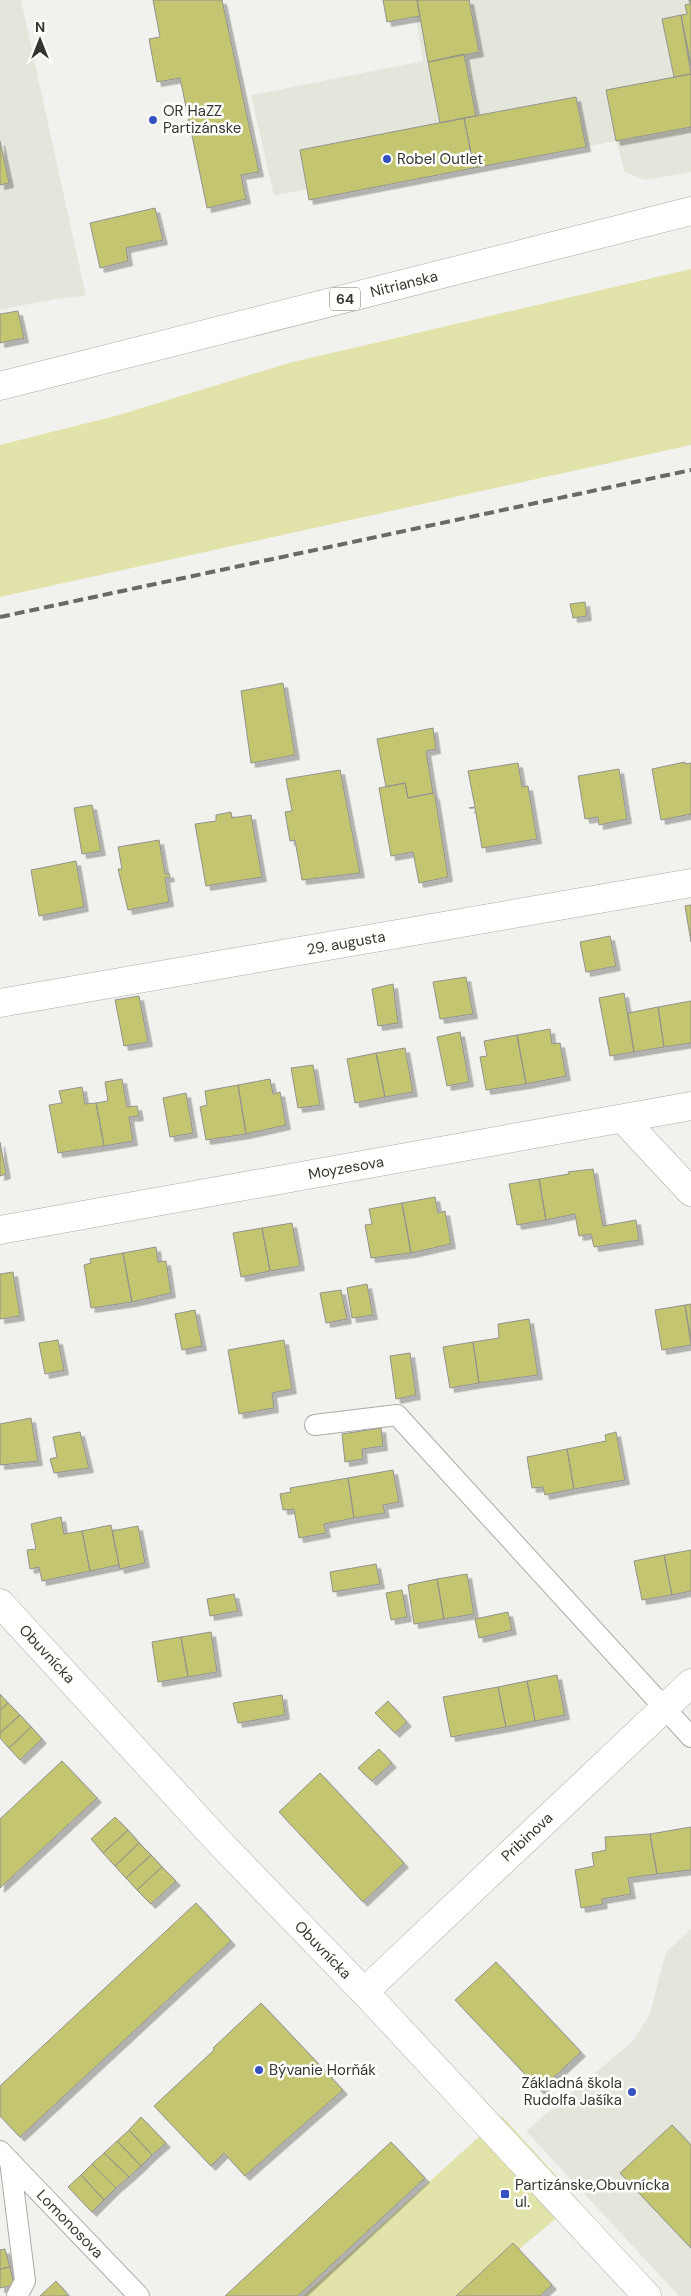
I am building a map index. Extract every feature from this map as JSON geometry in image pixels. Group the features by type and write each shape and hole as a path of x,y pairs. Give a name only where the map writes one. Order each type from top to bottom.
{"street":[{"name":"Nitrianska","path":"0,386 691,211"},
{"name":"29. augusta","path":"0,1003 691,883"},
{"name":"Moyzesova","path":"0,1230 691,1106"},
{"path":"623,1119 691,1192"},
{"name":"Obuvnícka","path":"0,1603 222,1845 364,1992 647,2296"},
{"name":"Pribinova","path":"364,1992 691,1683"}],"lane":[{"path":"315,1425 397,1415 691,1737"},
{"path":"5,2156 25,2281 17,2296"},
{"name":"Lomonosova","path":"5,2156 139,2296"}],"shaded area":[{"path":"0,0 21,0 86,296 55,299 0,310"},
{"path":"413,0 691,0 691,172 645,180 625,172 616,141 309,200 307,189 274,196 251,95 423,61"},
{"name":"Základná škola Rudolfa Jašíka","path":"691,1929 691,2296 679,2296 526,2131 634,2040 650,2013 666,1952"}],"green space":[{"path":"691,269 691,445 0,597 0,445 119,415 289,363"},
{"path":"502,2116 578,2200 463,2296 303,2296"}],"building":[{"path":"153,0 222,0 259,172 241,175 246,199 207,208 180,78 157,82 149,39 160,37"},
{"path":"383,0 417,0 420,16 387,22"},
{"path":"417,0 469,0 479,52 428,62"},
{"path":"689,0 691,0 691,65 681,15 687,14 685,5 690,4"},
{"path":"681,15 691,74 674,77 662,19"},
{"path":"464,54 476,116 440,123 428,62"},
{"path":"691,74 691,127 616,141 606,90"},
{"path":"576,97 586,147 474,168 464,118"},
{"name":"Robel Outlet","path":"464,118 474,168 309,200 300,150"},
{"path":"0,141 9,183 0,185"},
{"path":"155,208 163,240 126,248 128,261 100,268 90,223"},
{"path":"18,311 24,338 0,343 0,314"},
{"path":"585,602 587,616 573,618 570,604"},
{"path":"283,683 295,755 251,763 241,691"},
{"path":"433,728 436,749 426,751 433,793 408,798 405,783 386,787 377,739"},
{"path":"685,762 685,764 691,763 691,814 661,820 652,769"},
{"path":"518,763 522,787 528,786 537,839 482,848 475,808 469,808 475,807 468,771"},
{"path":"619,769 627,819 599,825 598,817 585,819 578,776"},
{"path":"340,770 360,873 302,880 295,840 290,841 285,812 292,811 286,779"},
{"path":"405,783 408,798 433,793 435,796 448,877 419,883 413,852 391,856 379,788"},
{"path":"92,805 101,851 82,854 74,808"},
{"path":"231,812 232,818 251,815 262,877 206,886 195,824 216,821 216,815"},
{"path":"159,840 165,874 169,873 170,877 165,878 169,902 128,910 118,869 122,869 118,847"},
{"path":"76,861 84,907 39,916 31,870"},
{"path":"691,905 691,942 685,906"},
{"path":"610,936 616,966 586,972 580,942"},
{"path":"466,977 473,1014 440,1019 433,982"},
{"path":"393,984 398,1023 378,1026 372,989"},
{"path":"624,993 634,1052 610,1056 599,998"},
{"path":"139,996 148,1042 124,1046 115,1000"},
{"path":"691,1001 691,1043 664,1047 658,1007"},
{"path":"658,1007 664,1047 634,1052 628,1013"},
{"path":"550,1029 552,1044 560,1043 566,1076 526,1084 517,1035"},
{"path":"460,1032 469,1082 447,1086 437,1037"},
{"path":"517,1035 526,1084 486,1090 480,1057 487,1056 484,1041"},
{"path":"405,1048 413,1092 385,1097 376,1053"},
{"path":"376,1053 385,1097 355,1103 347,1059"},
{"path":"313,1065 320,1105 298,1108 291,1068"},
{"path":"122,1079 127,1107 137,1106 139,1116 129,1117 133,1141 104,1146 96,1103 108,1101 105,1082"},
{"path":"270,1079 273,1094 280,1092 286,1125 246,1134 238,1085"},
{"path":"238,1085 246,1134 206,1140 200,1107 207,1105 205,1091"},
{"path":"82,1087 85,1104 96,1103 104,1146 58,1153 49,1105 62,1103 59,1091"},
{"path":"186,1093 193,1133 170,1137 163,1098"},
{"path":"0,1142 6,1174 0,1176"},
{"path":"593,1169 603,1226 636,1220 639,1240 594,1247 591,1234 579,1236 575,1214 546,1220 539,1179 569,1174 568,1172"},
{"path":"539,1179 546,1220 517,1225 509,1184"},
{"path":"435,1197 438,1213 445,1211 451,1244 411,1253 402,1203"},
{"path":"402,1203 411,1253 371,1258 365,1225 372,1224 369,1209"},
{"path":"292,1223 300,1266 270,1271 262,1228"},
{"path":"262,1228 270,1271 241,1277 233,1233"},
{"path":"156,1247 158,1262 166,1261 171,1293 132,1302 123,1253"},
{"path":"123,1253 132,1302 91,1308 84,1265 91,1263 90,1259"},
{"path":"13,1272 20,1316 0,1319 0,1274"},
{"path":"367,1284 373,1315 352,1318 347,1288"},
{"path":"341,1290 347,1319 326,1323 320,1293"},
{"path":"691,1304 691,1341 685,1305"},
{"path":"685,1305 691,1345 662,1350 655,1310"},
{"path":"195,1310 202,1346 182,1350 175,1314"},
{"path":"529,1319 538,1375 479,1383 473,1342 499,1338 498,1324"},
{"path":"58,1340 64,1370 45,1374 39,1343"},
{"path":"284,1340 292,1389 272,1393 274,1408 239,1414 228,1350"},
{"path":"473,1342 479,1383 450,1388 443,1347"},
{"path":"410,1353 416,1395 396,1399 390,1356"},
{"path":"31,1418 38,1461 0,1465 0,1424"},
{"path":"381,1428 383,1446 362,1449 363,1459 345,1462 342,1434"},
{"path":"80,1432 89,1468 54,1473 50,1459 57,1457 53,1437"},
{"path":"616,1432 625,1480 574,1489 567,1449 606,1441 605,1435"},
{"path":"567,1449 574,1489 545,1495 543,1487 532,1488 527,1457"},
{"path":"393,1470 399,1502 383,1505 385,1513 354,1518 348,1478"},
{"path":"348,1478 354,1518 324,1524 326,1533 299,1538 294,1509 283,1510 280,1494 291,1492 290,1488"},
{"path":"61,1517 64,1534 82,1531 90,1571 42,1581 39,1567 30,1569 27,1550 36,1549 31,1524"},
{"path":"111,1525 119,1565 90,1571 82,1531"},
{"path":"138,1526 145,1563 120,1569 112,1531"},
{"path":"691,1550 691,1591 672,1595 664,1555"},
{"path":"664,1555 672,1595 642,1600 634,1561"},
{"path":"376,1564 380,1584 333,1592 330,1572"},
{"path":"467,1574 474,1614 444,1619 437,1579"},
{"path":"437,1579 444,1619 414,1624 408,1585"},
{"path":"402,1590 407,1617 391,1620 386,1593"},
{"path":"234,1594 238,1611 210,1616 207,1599"},
{"path":"508,1612 512,1630 479,1638 475,1619"},
{"path":"211,1632 217,1672 188,1677 181,1637"},
{"path":"181,1637 188,1677 158,1682 152,1642"},
{"path":"557,1675 565,1715 535,1721 527,1681"},
{"path":"527,1681 535,1721 506,1727 498,1687"},
{"path":"498,1687 506,1727 451,1737 443,1697"},
{"path":"0,1694 8,1703 0,1710"},
{"path":"282,1695 285,1715 238,1723 233,1703"},
{"path":"388,1701 407,1722 395,1733 375,1713"},
{"path":"8,1703 20,1715 0,1733 0,1710"},
{"path":"20,1715 31,1727 9,1748 0,1738 0,1733"},
{"path":"31,1727 42,1739 20,1760 9,1748"},
{"path":"379,1749 392,1763 372,1781 358,1768"},
{"path":"62,1761 97,1798 0,1888 0,1819"},
{"path":"320,1773 404,1863 363,1902 279,1812"},
{"path":"115,1817 128,1830 103,1853 91,1839"},
{"path":"691,1827 691,1870 657,1874 650,1834"},
{"path":"128,1830 139,1843 115,1866 103,1853"},
{"path":"650,1834 657,1874 628,1878 631,1894 602,1899 603,1904 581,1908 575,1870 594,1866 592,1853 606,1850 605,1837"},
{"path":"139,1843 151,1855 126,1878 115,1866"},
{"path":"151,1855 162,1867 137,1890 126,1878"},
{"path":"162,1867 176,1881 151,1904 137,1890"},
{"path":"196,1903 231,1941 20,2137 0,2116 0,2086"},
{"path":"496,1962 581,2052 540,2090 455,2000"},
{"name":"Bývanie Horňák","path":"261,2003 343,2090 245,2176 224,2153 211,2166 154,2106"},
{"path":"141,2117 166,2143 152,2155 129,2130"},
{"path":"672,2125 691,2145 691,2248 620,2173"},
{"path":"129,2130 152,2155 141,2166 117,2141"},
{"path":"117,2141 141,2166 129,2177 104,2153"},
{"path":"391,2142 425,2178 298,2296 225,2296"},
{"path":"104,2153 129,2177 116,2188 92,2164"},
{"path":"92,2164 116,2188 104,2200 81,2175"},
{"path":"81,2175 104,2200 92,2212 68,2187"},
{"path":"513,2243 552,2285 540,2296 456,2296"},
{"path":"5,2249 10,2267 0,2269 0,2250"},
{"path":"10,2267 14,2285 0,2288 0,2269"},
{"path":"56,2281 69,2296 40,2296"}],"railway":[{"path":"0,617 691,470"}],"place":[{"name":"OR HaZZ Partizánske","path":"153,120"},
{"name":"Robel Outlet","path":"387,159"},
{"name":"Bývanie Horňák","path":"259,2070"},
{"name":"Základná škola Rudolfa Jašíka","path":"632,2092"},
{"name":"Partizánske,Obuvnícka ul.","path":"505,2194"}]}
